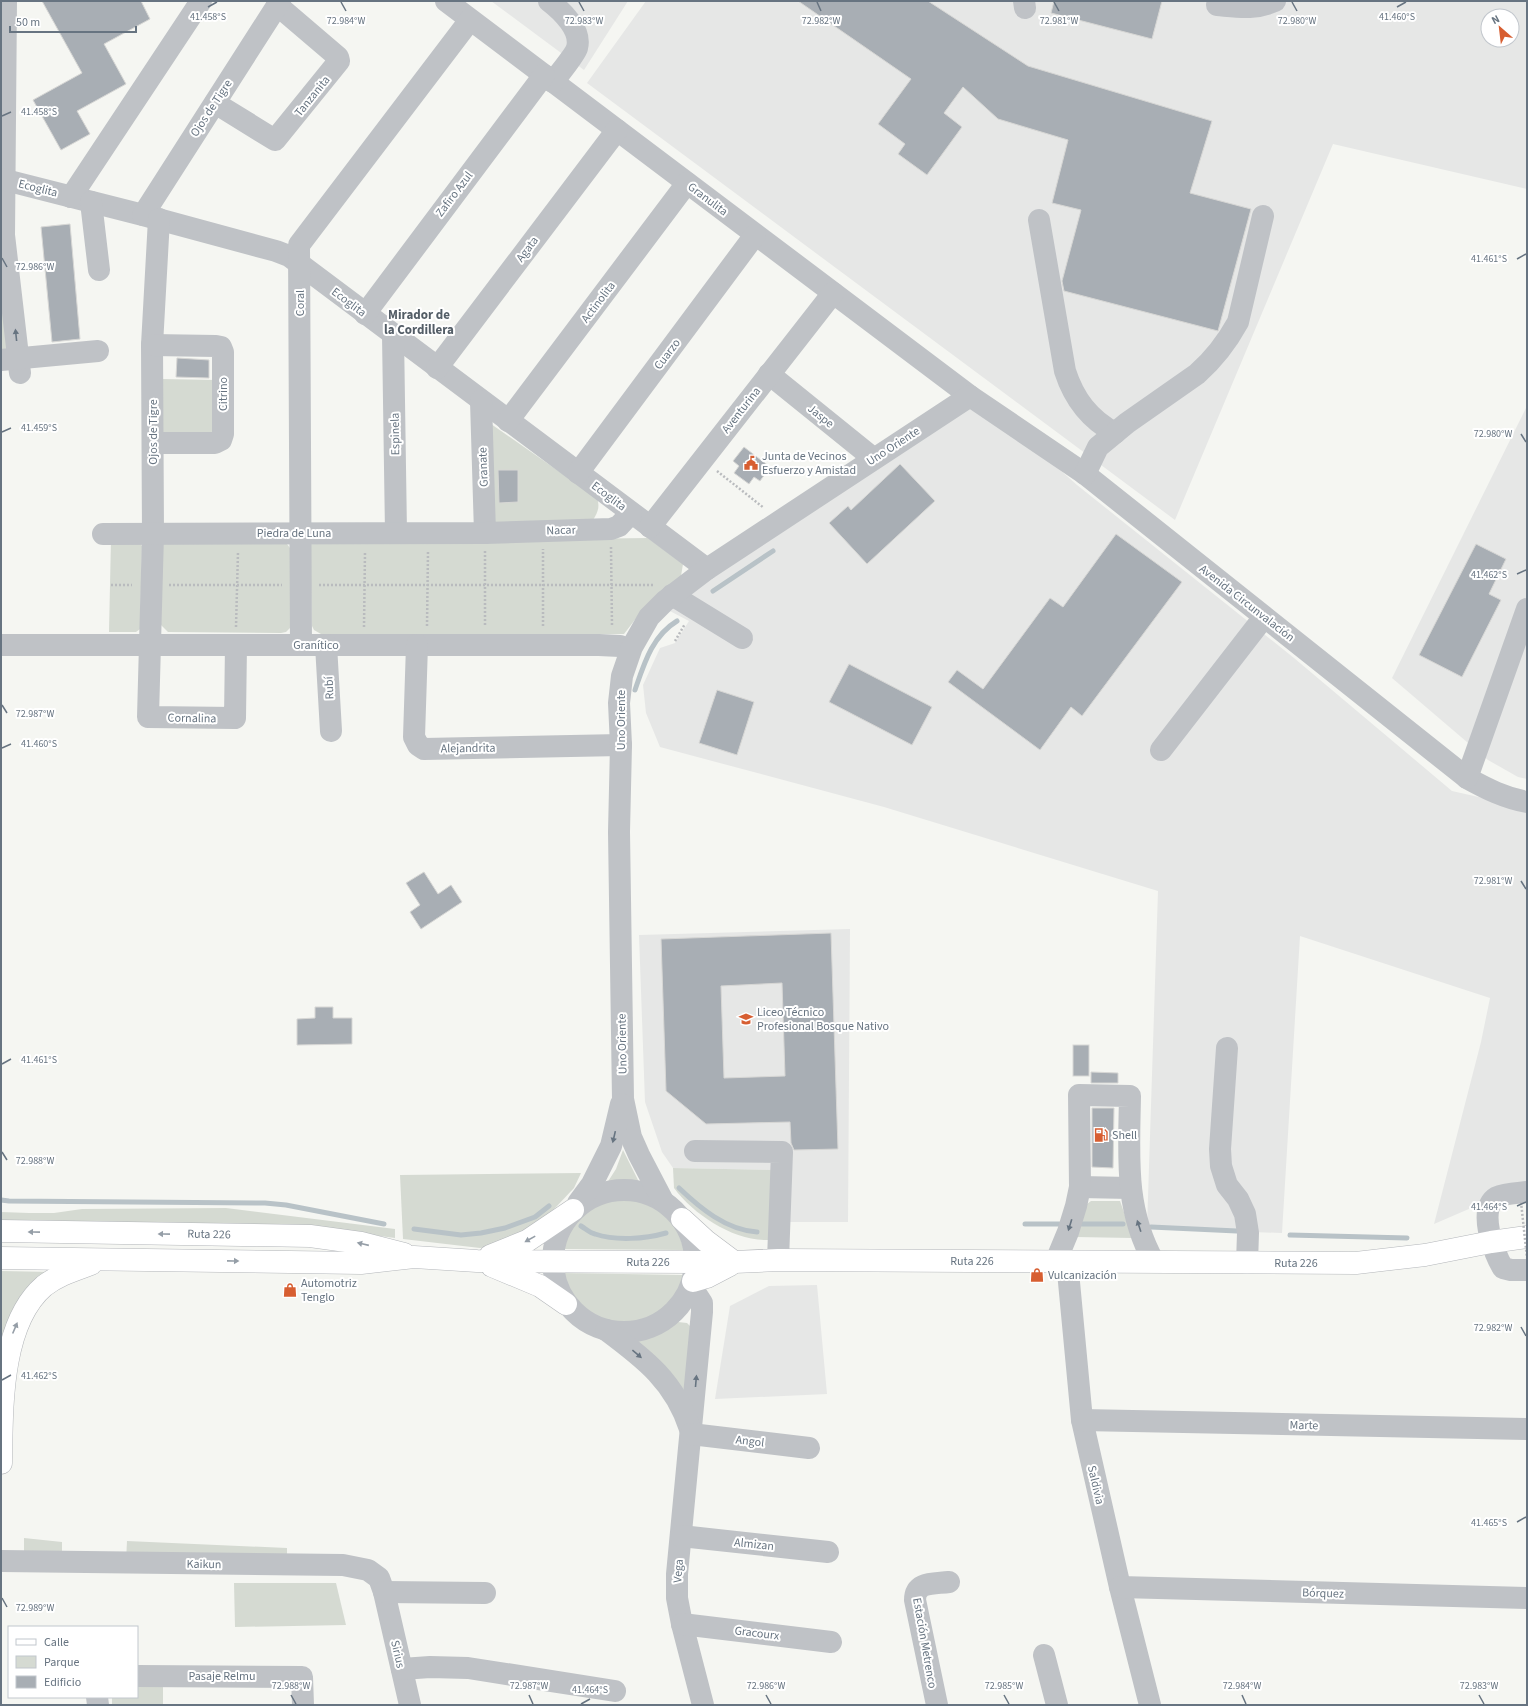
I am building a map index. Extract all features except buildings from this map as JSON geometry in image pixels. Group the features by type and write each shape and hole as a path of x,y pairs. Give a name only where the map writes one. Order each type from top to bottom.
{"main road":[{"path":"477,1261 527,1241 573,1210"},
{"path":"682,1219 706,1241 734,1262"},
{"name":"Ruta 226","path":"1,1231 310,1236 361,1243 414,1257"},
{"name":"Ruta 226","path":"1,1258 361,1263 414,1257 477,1261 552,1261 693,1277 734,1262 778,1260 1356,1263 1425,1255 1491,1242 1527,1237"},
{"path":"1,1463 2,1391 5,1360 11,1337 18,1321 30,1299 44,1286 64,1274 104,1259"},
{"path":"477,1261 540,1286 566,1304"}],"street":[{"path":"6,1 3,179 5,240 13,364 98,351"},
{"path":"99,270 81,199 201,1"},
{"name":"Granulita","path":"446,1 970,396"},
{"name":"Zafiro Azul","path":"365,314 548,78 577,48 576,33 565,17 549,1"},
{"path":"1217,4 1242,8 1262,6 1275,1"},
{"name":"Tanzanita","path":"215,103 276,140 339,61 338,57 278,3"},
{"name":"Ojos de Tigre","path":"150,645 153,534 151,217 215,103 278,3"},
{"name":"Coral","path":"300,645 300,242 470,20"},
{"name":"Agata","path":"437,368 617,130"},
{"name":"Ecoglita","path":"3,179 151,217 276,251 289,256 707,569"},
{"name":"Actinolita","path":"508,421 687,183"},
{"path":"1085,474 1098,447 1197,374 1208,364 1230,337 1238,322 1263,216"},
{"path":"1039,220 1065,371 1070,386 1084,410 1104,427 1115,433"},
{"name":"Cuarzo","path":"578,473 755,235"},
{"name":"Aventurina","path":"650,527 833,293"},
{"name":"Espinela","path":"393,335 396,533"},
{"name":"Citrino","path":"152,345 216,346 222,347 223,352 223,434 221,440 215,443 153,443"},
{"name":"Jaspe","path":"769,374 873,458"},
{"name":"Uno Oriente","path":"663,1201 639,1156 631,1136 623,1099 619,865 621,745 620,692 622,676 630,650 649,617 672,595 707,569 873,458 970,396"},
{"name":"Avenida Circunvalación","path":"970,396 1085,474 1467,778 1489,790 1511,799 1527,802"},
{"name":"Granate","path":"481,401 485,533"},
{"path":"611,529 619,526 631,513"},
{"name":"Nacar","path":"485,533 611,529"},
{"name":"Piedra de Luna","path":"103,534 485,533"},
{"path":"672,595 742,638"},
{"path":"1467,778 1527,610"},
{"path":"1161,750 1264,617"},
{"name":"Cornalina","path":"150,645 148,717 236,718 236,645"},
{"name":"Rubí","path":"326,645 331,731"},
{"name":"Alejandrita","path":"421,645 414,737 418,745 424,749 621,745"},
{"name":"Granítico","path":"1,646 611,645 630,650"},
{"path":"1227,1048 1220,1149 1221,1166 1227,1185 1238,1199 1245,1214 1248,1233 1247,1263"},
{"path":"1061,1261 1080,1188 1079,1095 1130,1096 1130,1188 1136,1217 1144,1241 1154,1262"},
{"name":"Uno Oriente","path":"606,1330 591,1325 577,1316 566,1304 556,1284 552,1261 554,1242 562,1225 592,1184 605,1160 611,1146 623,1099"},
{"path":"695,1151 782,1152 778,1260"},
{"path":"1080,1188 1130,1188"},
{"path":"573,1210 586,1200 596,1195 617,1190 644,1192 663,1201 674,1209 682,1219 692,1240 693,1277 681,1304 666,1319 647,1328 627,1333 606,1330"},
{"path":"1524,1197 1509,1194 1496,1197 1489,1205 1488,1217 1491,1242 1503,1268 1511,1270 1527,1270"},
{"name":"Saldivia","path":"1061,1261 1082,1420 1120,1587 1150,1705"},
{"name":"Vega","path":"693,1277 702,1303 702,1312 692,1434 677,1574 677,1598 682,1624 703,1705"},
{"name":"Vega","path":"606,1330 644,1360 669,1386 680,1403 692,1434"},
{"name":"Marte","path":"1082,1420 1527,1429"},
{"name":"Angol","path":"692,1434 809,1448"},
{"name":"Almizan","path":"681,1536 828,1552"},
{"name":"Kaikun","path":"1,1561 343,1566 368,1570 379,1578 385,1597"},
{"name":"Estación Metrenco","path":"937,1705 915,1600 915,1593 925,1584 949,1582"},
{"name":"Bórquez","path":"1120,1587 1527,1598"},
{"path":"385,1597 485,1593"},
{"name":"Sirius","path":"385,1597 410,1705"},
{"name":"Gracourx","path":"682,1624 831,1642"},
{"path":"1044,1655 1057,1705"},
{"path":"402,1669 430,1667 468,1668 615,1691"},
{"name":"Pasaje Relmu","path":"138,1676 302,1677 303,1705"}],"path":[{"path":"702,459 764,508"},
{"path":"611,529 612,629"},
{"path":"543,645 544,531"},
{"path":"363,645 365,533"},
{"path":"421,645 427,585 428,533"},
{"path":"485,533 485,645"},
{"path":"236,645 238,534"},
{"path":"111,585 653,585"},
{"path":"1524,1197 1527,1258"}],"shaded area":[{"path":"491,1 628,1 584,70"},
{"path":"646,1 1527,1 1527,189 1333,144 1175,520 587,83"},
{"path":"978,397 1077,485 1294,658 1452,791 1527,808 1527,1187 1506,1193 1434,1224 1481,1042 1490,998 1300,936 1282,1233 1147,1228 1158,891 884,807 660,747 646,713 643,685 660,648 675,643 689,621 668,610 681,599"},
{"path":"1527,406 1527,779 1518,777 1488,760 1392,678"},
{"name":"Liceo Técnico Profesional Bosque Nativo","path":"850,929 848,1222 787,1222 777,1170 673,1168 662,1152 645,1102 639,935"},
{"path":"817,1285 827,1394 715,1399 730,1306 769,1286"}],"green space":[{"path":"1,289 8,350 1,354"},
{"path":"161,379 216,380 216,434 162,433"},
{"path":"491,424 597,498 598,509 593,520 492,523"},
{"path":"648,538 683,564 681,576 637,617 624,634 321,634 314,630 312,626 310,545 314,542"},
{"path":"111,539 138,540 142,546 140,629 136,632 109,632"},
{"path":"162,542 287,544 290,548 291,627 286,632 281,633 168,632 161,625"},
{"path":"623,1150 641,1186 630,1182 607,1183 616,1169"},
{"path":"673,1168 777,1170 771,1240 744,1237 730,1232 704,1217 674,1188"},
{"path":"581,1173 574,1188 539,1225 489,1247 480,1248 403,1239 400,1175"},
{"path":"617,1195 643,1199 653,1203 661,1209 669,1216 675,1226 684,1250 562,1249 568,1228 580,1213 597,1202"},
{"path":"1091,1201 1120,1201 1132,1238 1076,1237 1087,1204"},
{"path":"226,1208 395,1229 395,1238 343,1231 1,1223 1,1212 54,1213 82,1209"},
{"path":"1,1271 53,1272 1,1354"},
{"path":"562,1273 683,1275 675,1297 661,1313 636,1324 622,1325 595,1319 584,1311 574,1301"},
{"path":"678,1322 687,1323 692,1328 687,1407 629,1339 645,1337"},
{"path":"24,1538 62,1542 62,1560 24,1558"},
{"path":"127,1541 287,1548 287,1559 126,1561"},
{"path":"234,1583 336,1583 346,1625 235,1627"},
{"path":"138,1682 163,1682 163,1705 112,1705 112,1698 138,1698"}],"waterway":[{"path":"713,591 773,551"},
{"path":"635,690 650,651 661,634 677,621"},
{"path":"679,1188 714,1217 735,1227 757,1232"},
{"path":"1,1200 265,1203 286,1205 384,1224"},
{"path":"414,1229 461,1235 481,1233 505,1228 535,1217 549,1206"},
{"path":"1025,1224 1059,1224"},
{"path":"1082,1224 1123,1224"},
{"path":"581,1226 590,1232 612,1238 640,1238 666,1233"},
{"path":"1151,1227 1237,1231"},
{"path":"1290,1235 1407,1238"}],"place":[{"name":"Junta de Vecinos Esfuerzo y Amistad","path":"751,463"},
{"name":"Liceo Técnico Profesional Bosque Nativo","path":"746,1019"},
{"name":"Shell","path":"1101,1135"},
{"name":"Vulcanización","path":"1037,1275"},
{"name":"Automotriz Tenglo","path":"290,1290"}],"district":[{"name":"Mirador de la Cordillera","path":"419,322"}]}
